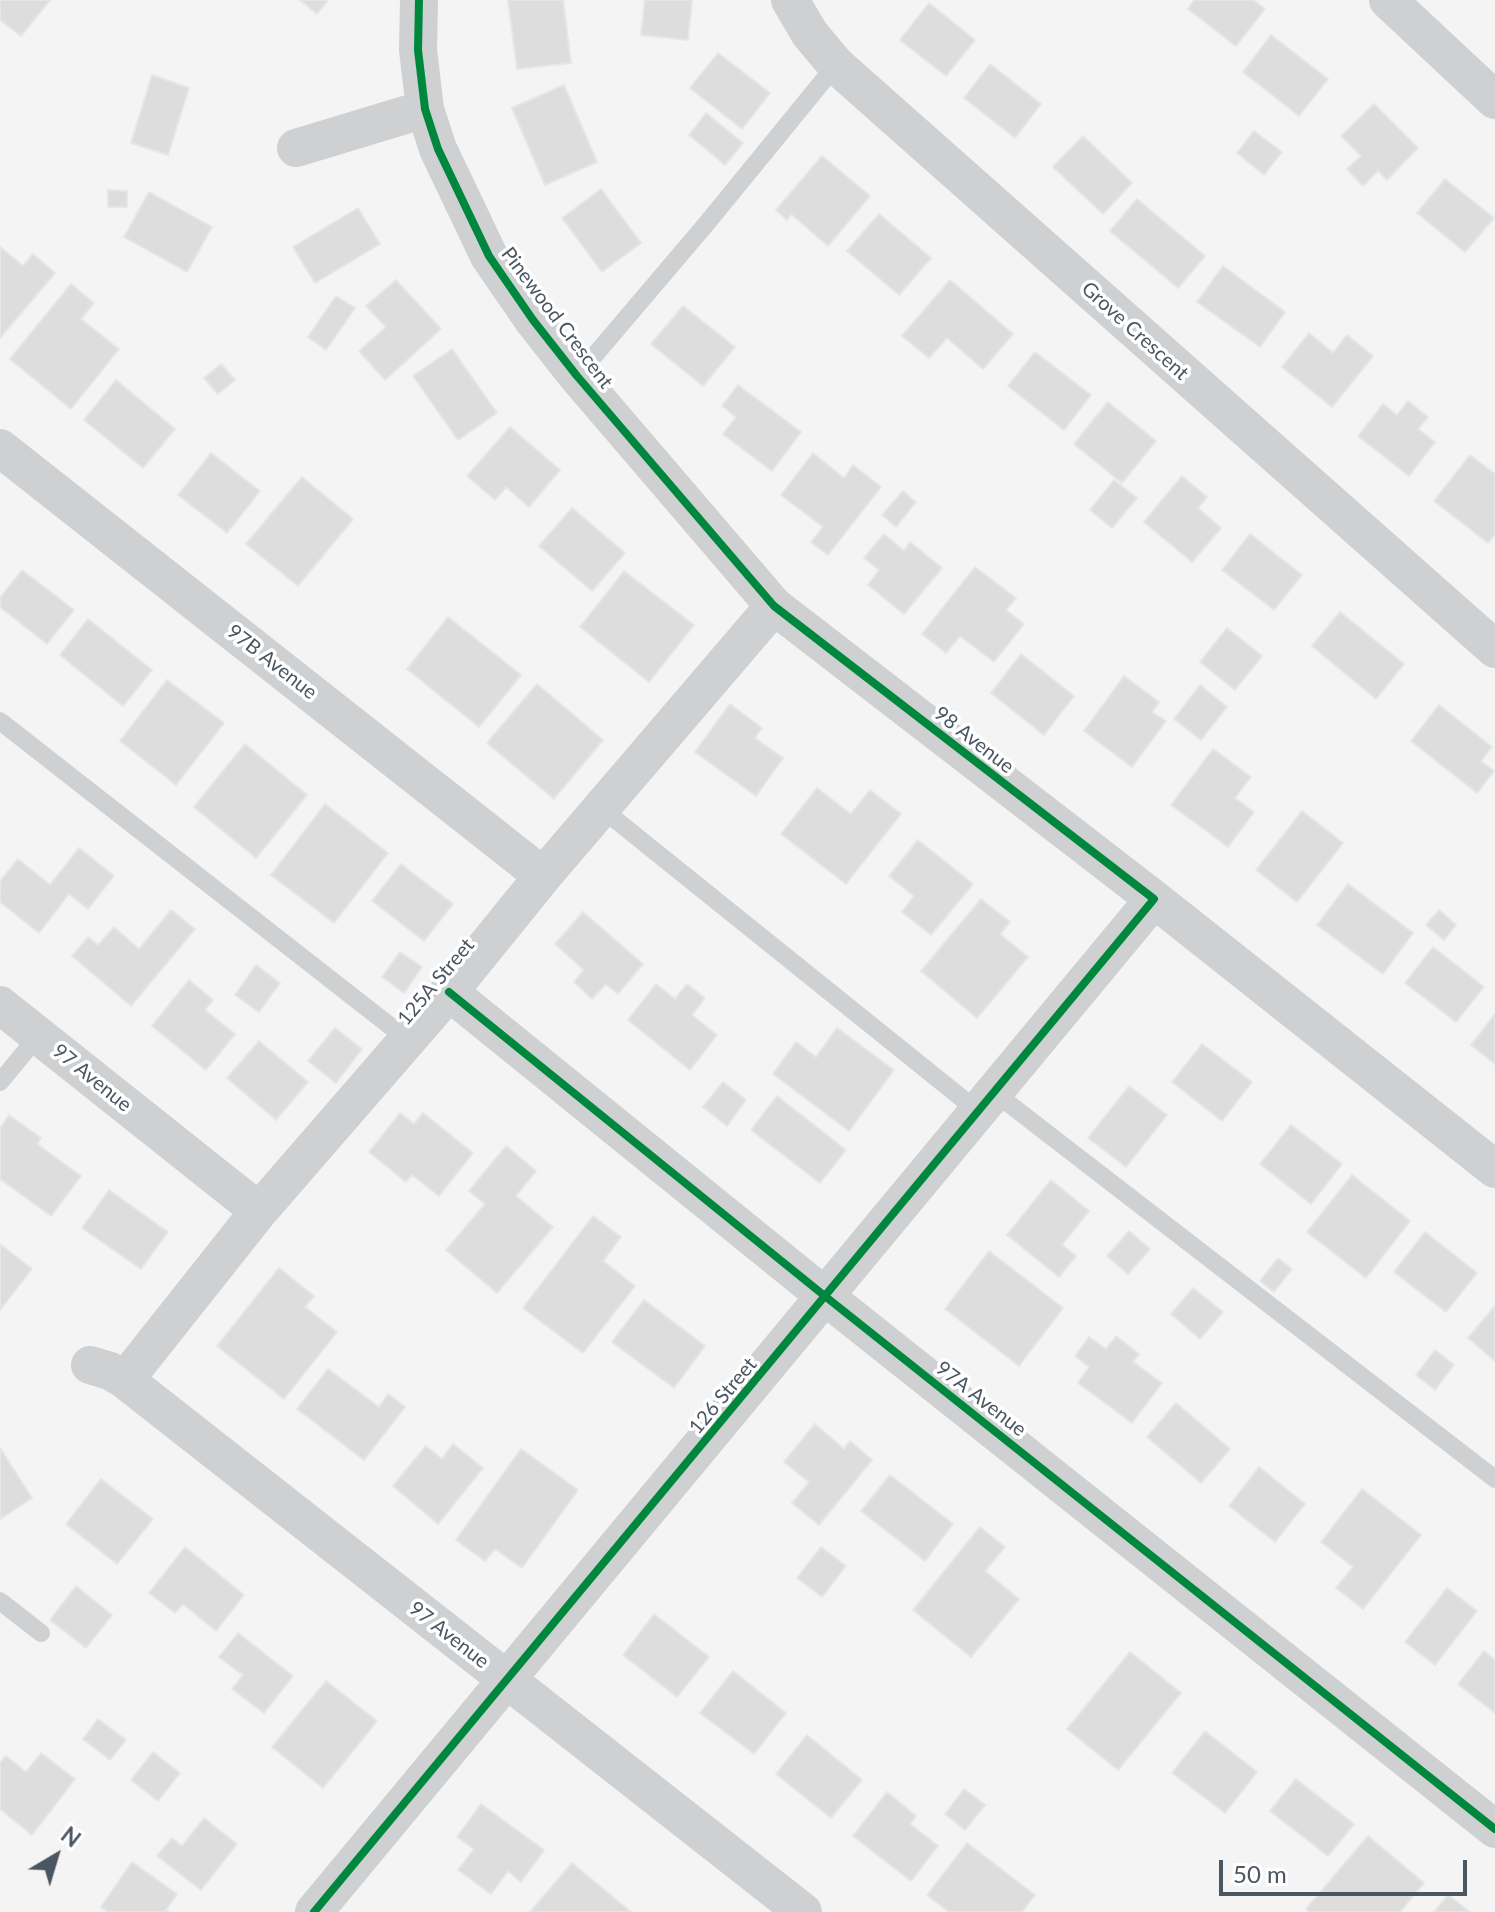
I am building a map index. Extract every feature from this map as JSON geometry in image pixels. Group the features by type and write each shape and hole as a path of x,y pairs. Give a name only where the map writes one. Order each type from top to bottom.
{"street":[{"name":"Pinewood Crescent","path":"419,0 418,50 425,109 438,149 489,256 577,376 774,606"},
{"name":"Grove Crescent","path":"790,0 810,34 836,65 1495,649"},
{"path":"1388,0 1495,100"},
{"path":"296,148 425,109"},
{"name":"97B Avenue","path":"0,448 543,876"},
{"name":"125A Street","path":"125,1380 259,1211 449,992 543,876 774,606"},
{"name":"98 Avenue","path":"774,606 1154,899 1495,1169"},
{"name":"126 Street","path":"314,1912 1154,899"},
{"name":"97A Avenue","path":"449,992 826,1297 1495,1829"},
{"name":"97 Avenue","path":"0,1005 259,1211"},
{"name":"97 Avenue","path":"90,1365 125,1380 803,1912"}],"lane":[{"path":"577,376 836,65"},
{"path":"0,721 408,1040"},
{"path":"601,808 987,1103 1495,1479"},
{"path":"0,1082 39,1035"},
{"path":"0,1601 41,1633"}],"building":[{"path":"0,0 50,0 21,36 0,20"},
{"path":"300,0 328,0 317,14"},
{"path":"508,0 563,0 571,63 517,69"},
{"path":"645,0 692,0 688,40 641,35"},
{"path":"1194,0 1253,0 1265,9 1236,46 1188,9"},
{"path":"929,3 975,40 946,76 900,40"},
{"path":"1271,35 1328,79 1299,116 1243,72"},
{"path":"718,53 770,93 742,129 690,88"},
{"path":"990,64 1041,104 1015,138 964,98"},
{"path":"152,75 189,88 168,155 131,143"},
{"path":"564,85 597,162 545,185 512,108"},
{"path":"1374,104 1418,148 1387,180 1378,171 1363,186 1347,169 1361,156 1341,136"},
{"path":"706,113 743,143 725,165 689,135"},
{"path":"1254,131 1282,152 1264,175 1237,153"},
{"path":"1083,136 1132,183 1103,214 1053,167"},
{"path":"822,156 870,196 828,246 791,214 787,220 776,210"},
{"path":"1445,179 1494,218 1465,252 1417,213"},
{"path":"601,189 641,243 602,272 562,218"},
{"path":"108,190 127,191 127,207 108,207"},
{"path":"149,192 212,227 187,272 124,237"},
{"path":"1137,199 1205,256 1178,288 1110,231"},
{"path":"358,208 380,244 315,283 293,247"},
{"path":"879,214 931,258 899,295 847,251"},
{"path":"0,247 23,266 33,254 55,273 0,338"},
{"path":"1223,266 1285,312 1260,347 1197,302"},
{"path":"396,280 441,329 385,380 359,351 386,327 366,306"},
{"path":"950,280 1013,334 983,369 947,338 929,358 902,336"},
{"path":"71,284 94,303 81,319 119,349 71,409 10,359"},
{"path":"336,296 355,308 326,350 308,337"},
{"path":"683,306 735,347 703,386 651,344"},
{"path":"1309,333 1333,353 1347,335 1373,356 1332,407 1282,367"},
{"path":"452,349 497,413 458,440 413,376"},
{"path":"1035,352 1091,395 1064,430 1008,386"},
{"path":"221,364 235,380 218,394 204,378"},
{"path":"116,380 175,429 143,468 84,420"},
{"path":"738,385 801,432 772,471 723,434 736,417 722,406"},
{"path":"1408,401 1428,417 1418,429 1435,442 1409,476 1358,436 1383,404 1397,415"},
{"path":"1108,402 1156,441 1122,483 1074,444"},
{"path":"510,427 560,470 529,507 506,487 495,500 467,476"},
{"path":"211,453 260,491 227,533 178,495"},
{"path":"813,453 844,478 853,465 881,487 828,555 811,542 823,527 781,495"},
{"path":"1470,455 1495,474 1495,534 1488,543 1434,501"},
{"path":"1182,476 1207,497 1198,508 1221,528 1192,562 1144,522"},
{"path":"302,477 353,519 298,586 246,544"},
{"path":"1114,480 1137,498 1112,528 1090,510"},
{"path":"903,491 916,502 896,527 882,515"},
{"path":"572,508 625,553 592,591 539,546"},
{"path":"884,534 904,551 910,542 942,568 904,614 868,585 879,570 864,558"},
{"path":"1250,534 1302,575 1274,610 1222,570"},
{"path":"975,567 1016,598 1006,610 1024,624 994,662 960,636 946,653 922,634"},
{"path":"22,570 74,610 47,644 0,607 0,598"},
{"path":"624,571 694,625 649,682 580,627"},
{"path":"1340,612 1404,664 1376,699 1312,646"},
{"path":"448,617 521,675 479,727 407,669"},
{"path":"88,619 152,670 123,706 60,655"},
{"path":"1227,628 1262,656 1235,690 1200,662"},
{"path":"1021,654 1074,696 1044,735 991,693"},
{"path":"1124,676 1159,702 1152,712 1166,721 1132,767 1084,731"},
{"path":"167,680 224,723 176,785 120,741"},
{"path":"537,684 603,740 554,799 487,743"},
{"path":"1200,685 1227,707 1201,740 1174,719"},
{"path":"730,704 762,728 755,738 783,758 756,796 695,752"},
{"path":"1439,705 1492,747 1481,761 1494,771 1477,793 1411,741"},
{"path":"245,744 307,795 256,858 194,807"},
{"path":"1213,749 1251,777 1235,798 1254,812 1228,847 1171,805"},
{"path":"817,788 851,814 870,790 901,814 846,884 781,834"},
{"path":"325,804 388,853 334,923 271,875"},
{"path":"1302,811 1343,843 1297,902 1256,870"},
{"path":"918,840 973,884 931,935 902,912 914,896 889,876"},
{"path":"79,848 114,876 88,909 69,894 39,933 0,902 0,881 18,859 50,885"},
{"path":"401,864 453,904 424,941 372,901"},
{"path":"1348,884 1413,933 1383,974 1317,925"},
{"path":"981,899 1010,922 1000,934 1028,957 977,1018 921,971"},
{"path":"171,910 195,929 131,1006 72,956 88,937 98,945 114,927 139,949"},
{"path":"1439,910 1456,925 1444,940 1426,925"},
{"path":"583,912 643,964 618,994 606,984 592,999 574,982 584,970 555,944"},
{"path":"1433,947 1484,987 1456,1022 1405,983"},
{"path":"400,952 422,967 404,993 382,977"},
{"path":"256,965 280,983 259,1012 235,995"},
{"path":"189,980 213,1000 205,1010 235,1034 206,1070 152,1026"},
{"path":"656,984 675,999 687,984 705,998 692,1015 717,1035 690,1070 628,1020"},
{"path":"1495,1014 1495,1064 1471,1045"},
{"path":"335,1028 362,1049 336,1083 308,1061"},
{"path":"837,1028 894,1070 849,1131 773,1074 796,1042 816,1057"},
{"path":"259,1041 308,1082 276,1120 227,1078"},
{"path":"1202,1044 1252,1082 1222,1121 1172,1082"},
{"path":"723,1082 746,1100 727,1126 703,1107"},
{"path":"1129,1086 1167,1115 1126,1167 1088,1138"},
{"path":"777,1096 846,1150 820,1183 751,1130"},
{"path":"400,1113 414,1124 423,1113 473,1153 439,1196 412,1175 406,1182 369,1152"},
{"path":"9,1115 41,1138 37,1144 81,1176 51,1216 0,1179 0,1128"},
{"path":"1291,1125 1342,1164 1311,1204 1260,1164"},
{"path":"506,1146 536,1171 516,1196 553,1227 497,1293 446,1250 485,1204 469,1191"},
{"path":"1352,1175 1410,1221 1366,1278 1307,1232"},
{"path":"1051,1180 1089,1211 1062,1245 1076,1256 1059,1277 1007,1235"},
{"path":"109,1190 168,1232 141,1269 82,1228"},
{"path":"593,1216 621,1237 603,1261 635,1286 583,1353 523,1308"},
{"path":"1129,1231 1150,1249 1128,1274 1107,1256"},
{"path":"1425,1232 1477,1273 1446,1312 1394,1272"},
{"path":"0,1244 32,1269 0,1310"},
{"path":"989,1251 1063,1308 1019,1366 945,1309"},
{"path":"1278,1258 1292,1269 1274,1292 1260,1281"},
{"path":"279,1268 314,1296 305,1307 337,1332 284,1399 217,1346"},
{"path":"1193,1288 1223,1312 1200,1339 1171,1314"},
{"path":"644,1300 705,1346 674,1388 612,1342"},
{"path":"1495,1306 1495,1361 1468,1338"},
{"path":"1116,1336 1139,1354 1133,1362 1162,1383 1132,1423 1078,1383 1089,1367 1075,1356 1089,1337 1106,1349"},
{"path":"1435,1350 1454,1365 1435,1390 1416,1375"},
{"path":"328,1369 379,1407 388,1394 405,1407 364,1460 297,1409"},
{"path":"1176,1403 1230,1449 1201,1483 1147,1437"},
{"path":"815,1424 844,1449 850,1441 872,1460 819,1525 792,1503 809,1482 784,1462"},
{"path":"453,1444 483,1468 438,1524 393,1486 426,1446 442,1459"},
{"path":"0,1448 32,1498 0,1519"},
{"path":"521,1449 578,1490 522,1568 495,1549 485,1561 456,1540"},
{"path":"1259,1467 1305,1504 1275,1542 1229,1506"},
{"path":"890,1475 953,1524 925,1561 861,1511"},
{"path":"101,1479 153,1519 117,1564 66,1524"},
{"path":"1362,1489 1421,1535 1363,1609 1336,1588 1353,1567 1321,1542"},
{"path":"980,1527 1005,1547 985,1571 1019,1599 971,1657 913,1610"},
{"path":"185,1547 244,1595 216,1631 183,1604 175,1613 149,1593"},
{"path":"821,1547 846,1566 822,1597 797,1578"},
{"path":"76,1586 112,1615 86,1648 50,1620"},
{"path":"1447,1588 1477,1611 1435,1665 1405,1642"},
{"path":"654,1614 709,1657 677,1697 623,1655"},
{"path":"238,1633 293,1676 264,1713 232,1689 243,1675 219,1657"},
{"path":"1484,1651 1495,1660 1495,1713 1458,1684"},
{"path":"1130,1652 1181,1693 1118,1770 1067,1729"},
{"path":"733,1671 786,1713 754,1754 700,1713"},
{"path":"326,1681 377,1721 323,1788 272,1747"},
{"path":"98,1719 126,1740 110,1760 83,1739"},
{"path":"1205,1731 1257,1772 1225,1813 1172,1773"},
{"path":"807,1735 862,1780 831,1818 776,1774"},
{"path":"153,1752 180,1773 158,1801 131,1780"},
{"path":"41,1753 75,1779 32,1835 0,1809 0,1763 6,1756 26,1772"},
{"path":"1296,1779 1354,1824 1328,1856 1270,1811"},
{"path":"964,1789 985,1805 965,1830 945,1814"},
{"path":"887,1792 916,1816 910,1824 938,1846 911,1881 853,1836"},
{"path":"481,1804 544,1850 521,1882 508,1871 491,1894 458,1870 474,1849 457,1837"},
{"path":"204,1818 237,1844 201,1890 157,1856 172,1838 182,1846"},
{"path":"1368,1836 1424,1883 1400,1912 1310,1912 1306,1909"},
{"path":"967,1843 1035,1895 1022,1912 949,1912 927,1895"},
{"path":"132,1862 177,1894 166,1910 169,1912 108,1912 101,1907"},
{"path":"572,1863 631,1912 530,1912"},
{"path":"1448,1895 1470,1912 1434,1912"}],"cycle path":[{"path":"314,1912 1154,899 774,606 577,376 489,256 438,149 425,109 418,50 419,0"},
{"path":"449,992 826,1297 1495,1829"}]}
